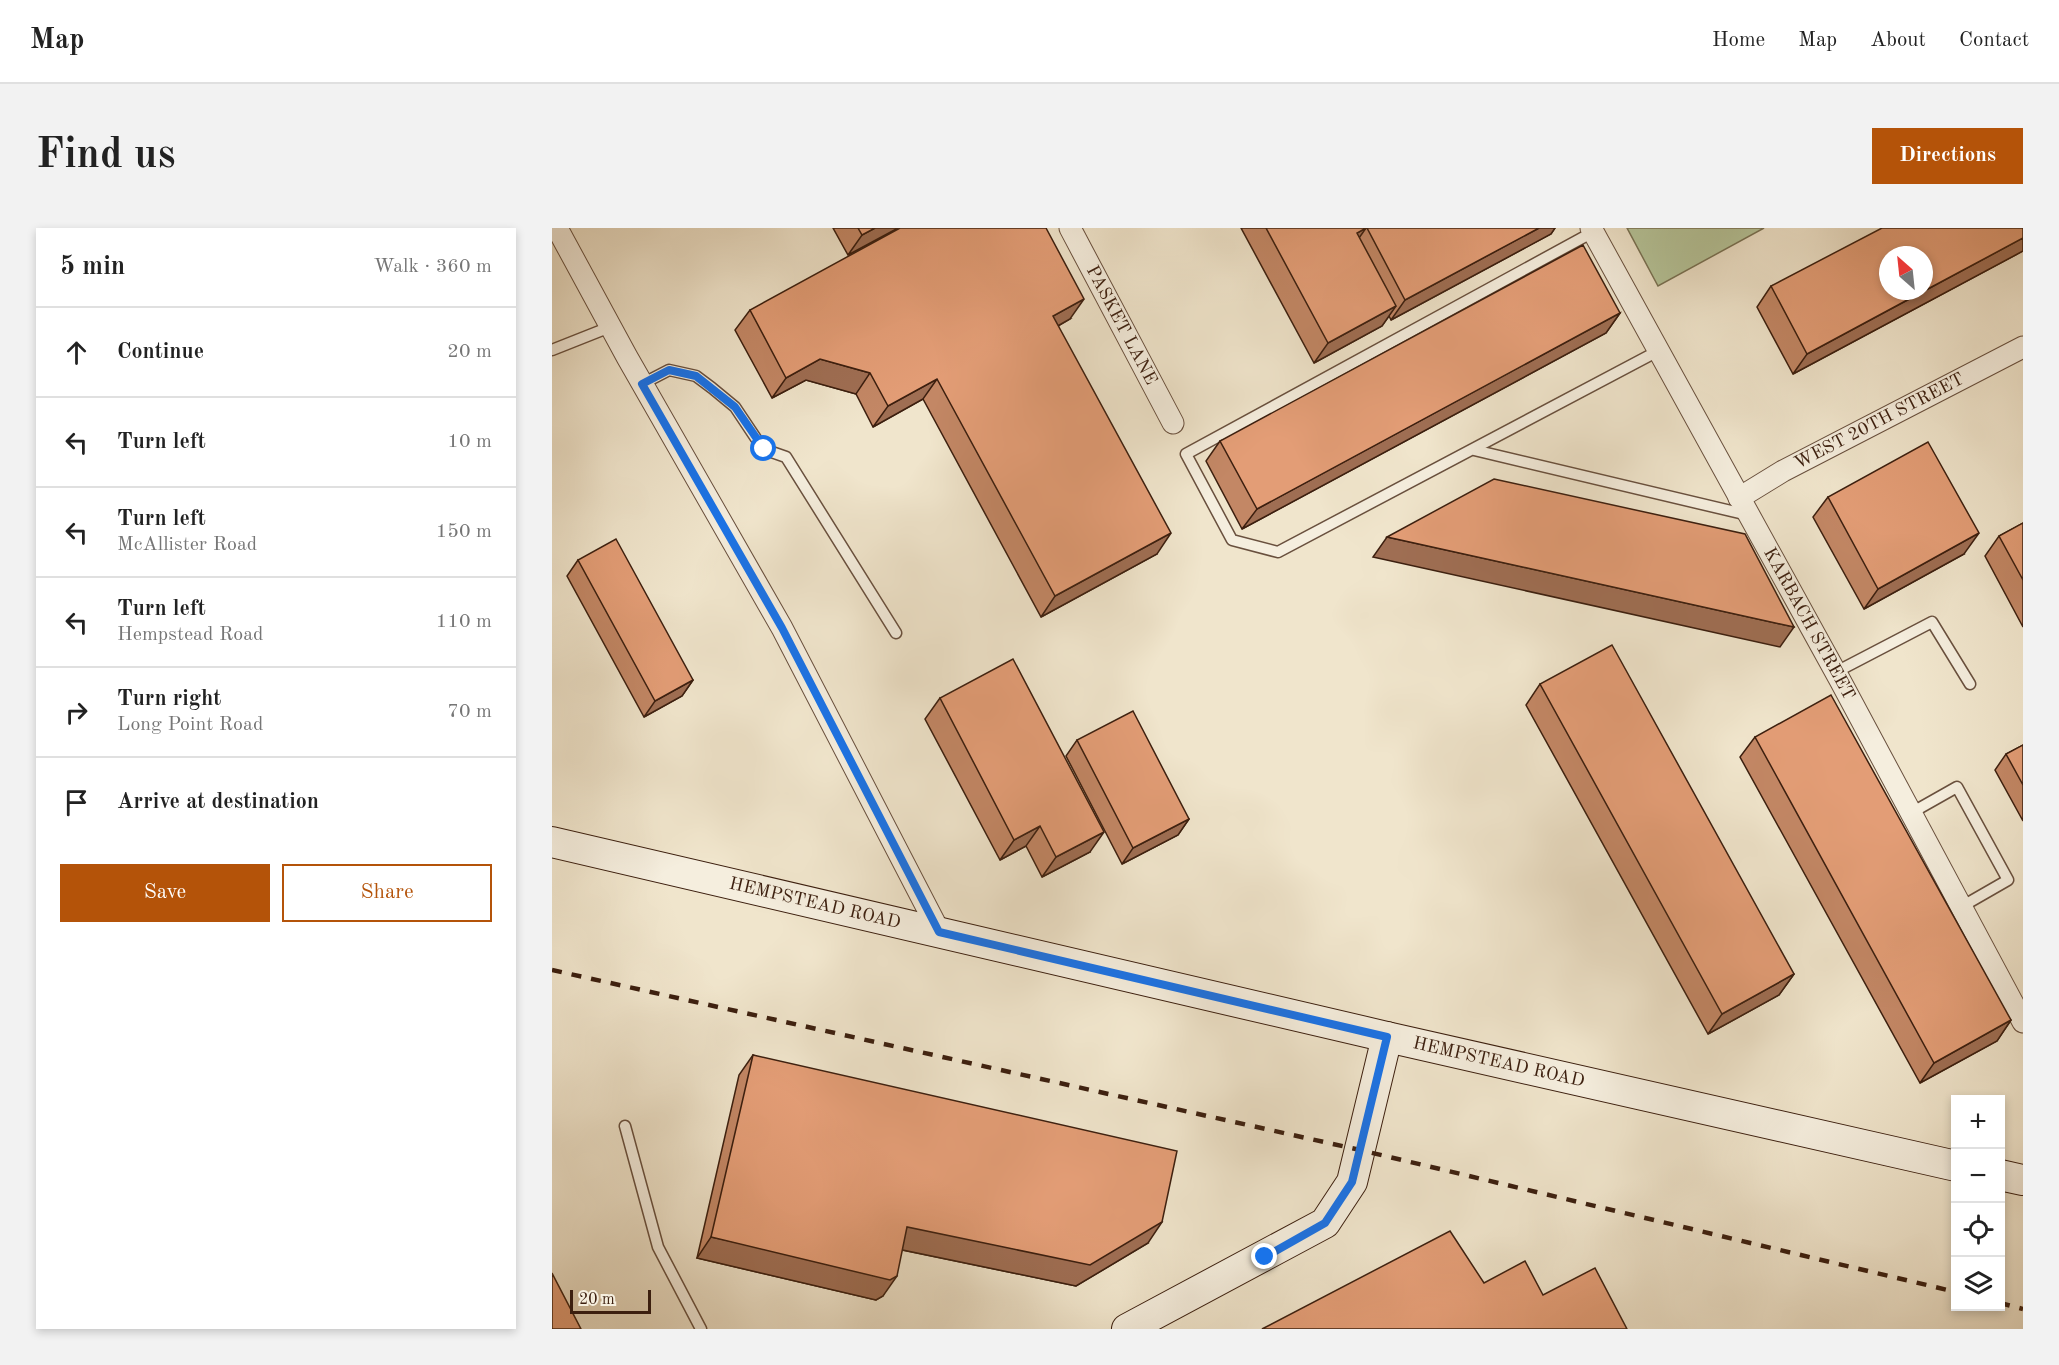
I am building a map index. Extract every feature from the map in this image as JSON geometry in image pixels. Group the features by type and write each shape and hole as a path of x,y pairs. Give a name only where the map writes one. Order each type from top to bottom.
{"main road":[{"name":"HEMPSTEAD ROAD","path":"552,842 1387,1037 1951,1165"},
{"path":"1127,1329 1325,1223 1352,1182 1387,1037"},
{"path":"2005,1176 2023,1180"}],"street":[{"path":"557,228 642,384 782,628 939,932"},
{"name":"PASKET LANE","path":"1070,228 1173,423"},
{"name":"KARBACH STREET","path":"1592,230 1836,672 2023,1022"},
{"name":"WEST 20TH STREET","path":"1744,506 1783,471 2023,347"}],"lane":[{"path":"1592,230 1186,454 1232,540 1278,552 1658,351"},
{"path":"552,350 610,327"},
{"path":"642,384 669,370 696,376 735,407 764,449 786,457 896,633"},
{"path":"1474,450 1744,506"},
{"path":"1836,672 1932,622 1970,684"},
{"path":"1911,813 1957,787 2008,880 1961,907"},
{"path":"626,1126 658,1247 700,1329"}],"green space":[{"path":"1627,228 1764,228 1658,286"}],"building":[{"path":"858,228 875,228 862,235"},
{"path":"900,228 1046,228 1084,299 1053,316 1171,533 1055,596 937,379 888,406 870,373 820,359 786,378 750,310"},
{"path":"1266,228 1366,228 1357,233 1396,306 1328,343"},
{"path":"1367,228 1539,228 1405,300"},
{"path":"1882,228 2023,228 2023,238 1933,286 1933,246 1879,246 1879,300 1908,300 1807,354 1771,286"},
{"path":"1583,245 1620,313 1257,509 1220,441"},
{"path":"1928,442 1979,533 1878,589 1828,497"},
{"path":"1494,479 1745,534 1794,627 1387,537"},
{"path":"2023,523 2023,580 1999,536"},
{"path":"616,539 693,680 655,701 578,560"},
{"path":"1612,645 1794,974 1722,1014 1540,684"},
{"path":"1013,659 1104,832 1056,857 1040,826 1014,840 940,698"},
{"path":"1831,695 2011,1020 1934,1063 1755,737"},
{"path":"1133,711 1189,819 1133,848 1077,740"},
{"path":"2023,745 2023,785 2006,754"},
{"path":"753,1055 1177,1151 1162,1222 1090,1265 907,1227 897,1276 890,1280 711,1237"},
{"path":"1450,1231 1484,1283 1525,1261 1543,1295 1595,1268 1627,1329 1262,1329"},
{"path":"552,1273 581,1329 552,1329"}],"railway":[{"path":"552,970 1360,1150 1951,1291"},
{"path":"2005,1304 2023,1309"}],"route":[{"path":"764,449 735,407 696,376 669,370 642,384 782,628 939,932 1387,1037 1352,1182 1325,1223 1265,1257"}]}
